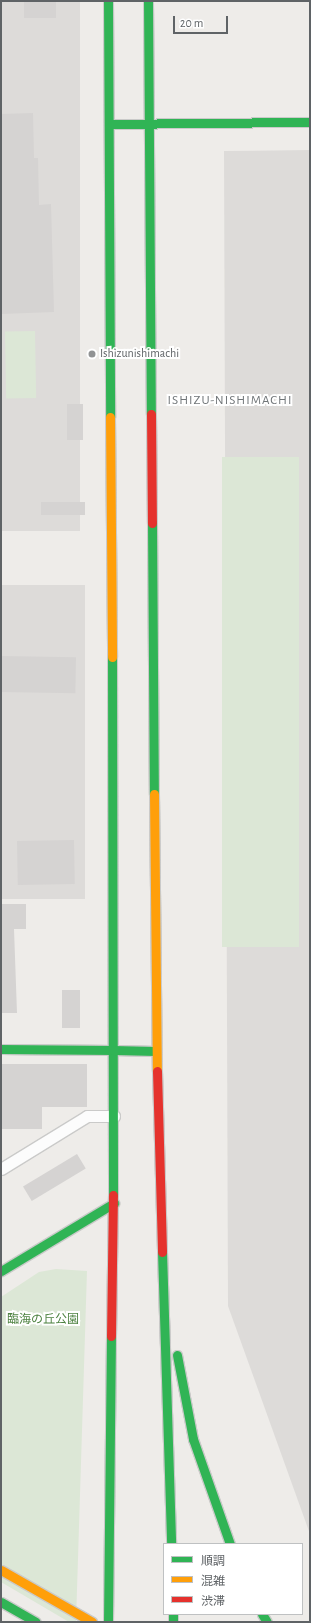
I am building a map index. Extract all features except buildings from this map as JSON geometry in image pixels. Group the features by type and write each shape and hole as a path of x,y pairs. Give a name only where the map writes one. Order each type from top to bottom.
{"main road":[{"path":"108,1 114,1116 108,1622"},
{"path":"148,1 156,1051 160,1229 171,1543"},
{"path":"109,124 310,122"},
{"path":"1,1049 156,1051"},
{"path":"1,1271 114,1203"},
{"path":"160,1229 183,1397 193,1438 230,1543"},
{"path":"1,1570 92,1622"},
{"path":"1,1602 36,1622"}],"lane":[{"path":"1,1169 87,1116 114,1116"}],"shaded area":[{"path":"1,1 80,1 80,531 1,531"},
{"path":"310,150 310,1534 228,1306 224,151"},
{"path":"1,585 85,585 85,899 1,899"}],"green space":[{"path":"35,331 36,398 6,399 5,332"},
{"path":"222,457 299,457 299,947 222,947"},
{"name":"臨海の丘公園","path":"56,1269 87,1271 76,1622 69,1622 1,1582 1,1297 39,1272"}],"traffic: fast":[{"path":"108,1 110,417"},
{"path":"148,1 151,414"},
{"path":"109,124 310,122"},
{"path":"152,523 154,794"},
{"path":"112,657 113,1195"},
{"path":"1,1049 113,1050"},
{"path":"113,1050 156,1051"},
{"path":"1,1271 114,1203"},
{"path":"162,1252 171,1543"},
{"path":"108,1622 111,1336"},
{"path":"177,1355 193,1439 230,1543"},
{"path":"1,1602 36,1622"},
{"path":"173,1615 173,1622"},
{"path":"263,1615 267,1622"}],"traffic: slow":[{"path":"110,417 112,657"},
{"path":"154,794 157,1071"},
{"path":"1,1570 92,1622"}],"traffic: jam":[{"path":"151,414 152,523"},
{"path":"157,1071 162,1252"},
{"path":"111,1336 113,1195"}],"place":[{"name":"Ishizunishimachi","path":"92,354"}],"district":[{"name":"ISHIZU-NISHIMACHI","path":"230,401"}]}
